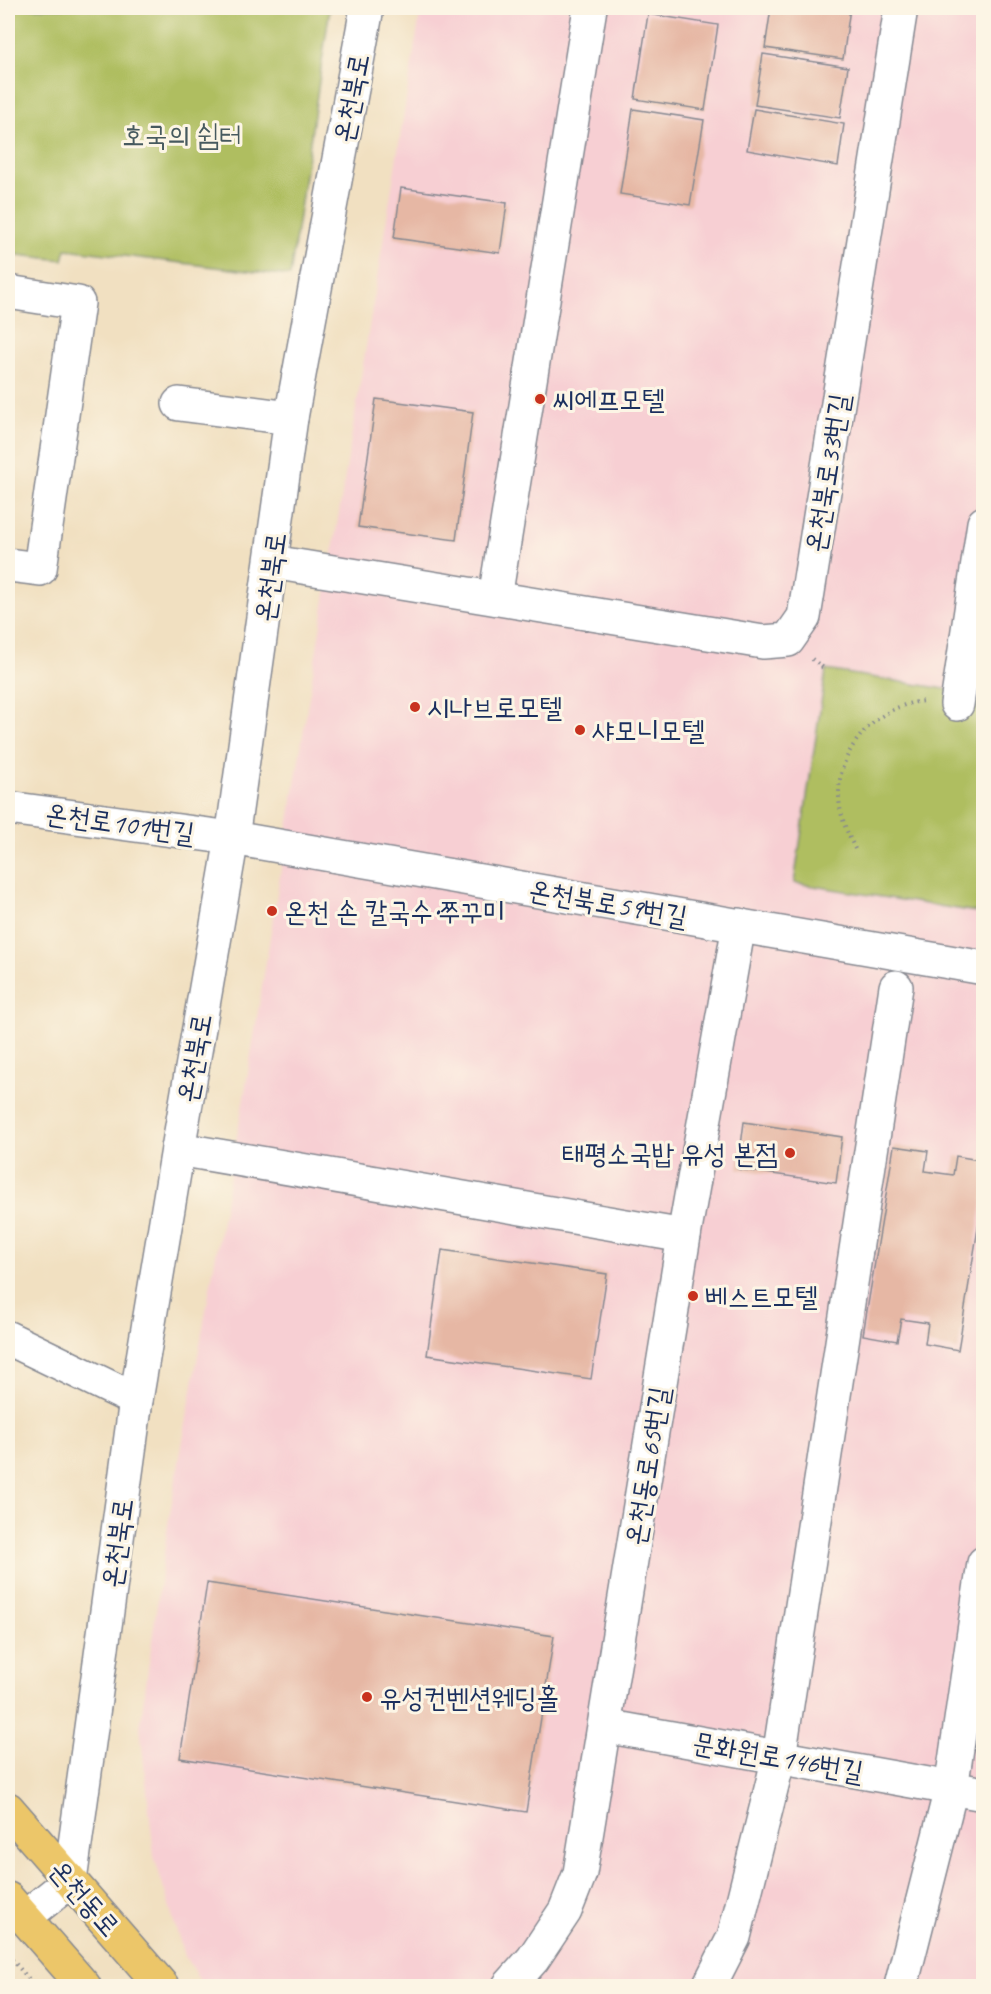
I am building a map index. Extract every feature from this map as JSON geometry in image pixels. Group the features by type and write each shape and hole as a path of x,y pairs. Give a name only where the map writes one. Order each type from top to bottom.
{"main road":[{"name":"온천동로","path":"8,1809 162,1986"},
{"name":"온천동로","path":"16,1909 84,1986"}],"street":[{"name":"온천북로","path":"70,1881 136,1400 232,838 291,418 367,8"},
{"path":"495,598 590,8"},
{"name":"온천북로33번길","path":"272,562 763,642 788,640 804,617 901,8"},
{"path":"8,292 78,303 40,569 8,565"},
{"path":"179,404 291,418"},
{"path":"957,704 984,523"},
{"name":"온천로101번길","path":"8,808 232,838"},
{"name":"온천북로59번길","path":"232,838 984,968"},
{"name":"온천동로65번길","path":"509,1986 533,1959 565,1911 580,1873 684,1236 739,926"},
{"path":"709,1986 734,1937 778,1757 896,987"},
{"path":"178,1149 684,1236"},
{"path":"8,1338 136,1400"},
{"path":"901,1986 951,1789 984,1563"},
{"name":"문화원로146번길","path":"605,1726 984,1794"},
{"path":"16,1909 70,1881"}],"path":[{"path":"855,849 842,820 839,789 845,759 862,733 885,713 914,702 945,701 957,704"},
{"path":"8,1955 35,1986"}],"shaded area":[{"path":"421,8 983,8 983,1986 203,1986 184,1955 154,1856 140,1727 168,1524 245,1091"}],"green space":[{"name":"호국의 쉼터","path":"8,8 330,8 290,276 66,249 63,260 8,254"},
{"path":"826,670 983,695 983,913 794,883"}],"building":[{"path":"771,8 850,8 843,59 765,48"},
{"path":"648,14 718,25 705,110 635,99"},
{"path":"763,54 848,67 840,118 755,105"},
{"path":"633,109 704,120 690,205 620,194"},
{"path":"754,109 844,124 838,166 747,150"},
{"path":"401,188 507,203 500,253 394,238"},
{"path":"376,399 473,412 456,540 358,527"},
{"name":"태평소국밥 유성 본점","path":"744,1122 842,1137 836,1183 738,1169"},
{"path":"894,1146 928,1151 925,1171 953,1175 956,1156 984,1161 984,1192 958,1350 925,1344 928,1323 901,1319 897,1341 863,1335"},
{"path":"442,1250 607,1274 591,1379 427,1355"},
{"name":"유성컨벤션웨딩홀","path":"207,1583 554,1636 526,1812 180,1758"}],"place":[{"name":"씨에프모텔","path":"540,399"},
{"name":"시나브로모텔","path":"415,707"},
{"name":"샤모니모텔","path":"580,730"},
{"name":"온천 손 칼국수•쭈꾸미","path":"272,911"},
{"name":"태평소국밥 유성 본점","path":"790,1153"},
{"name":"베스트모텔","path":"693,1296"},
{"name":"유성컨벤션웨딩홀","path":"367,1697"}]}
